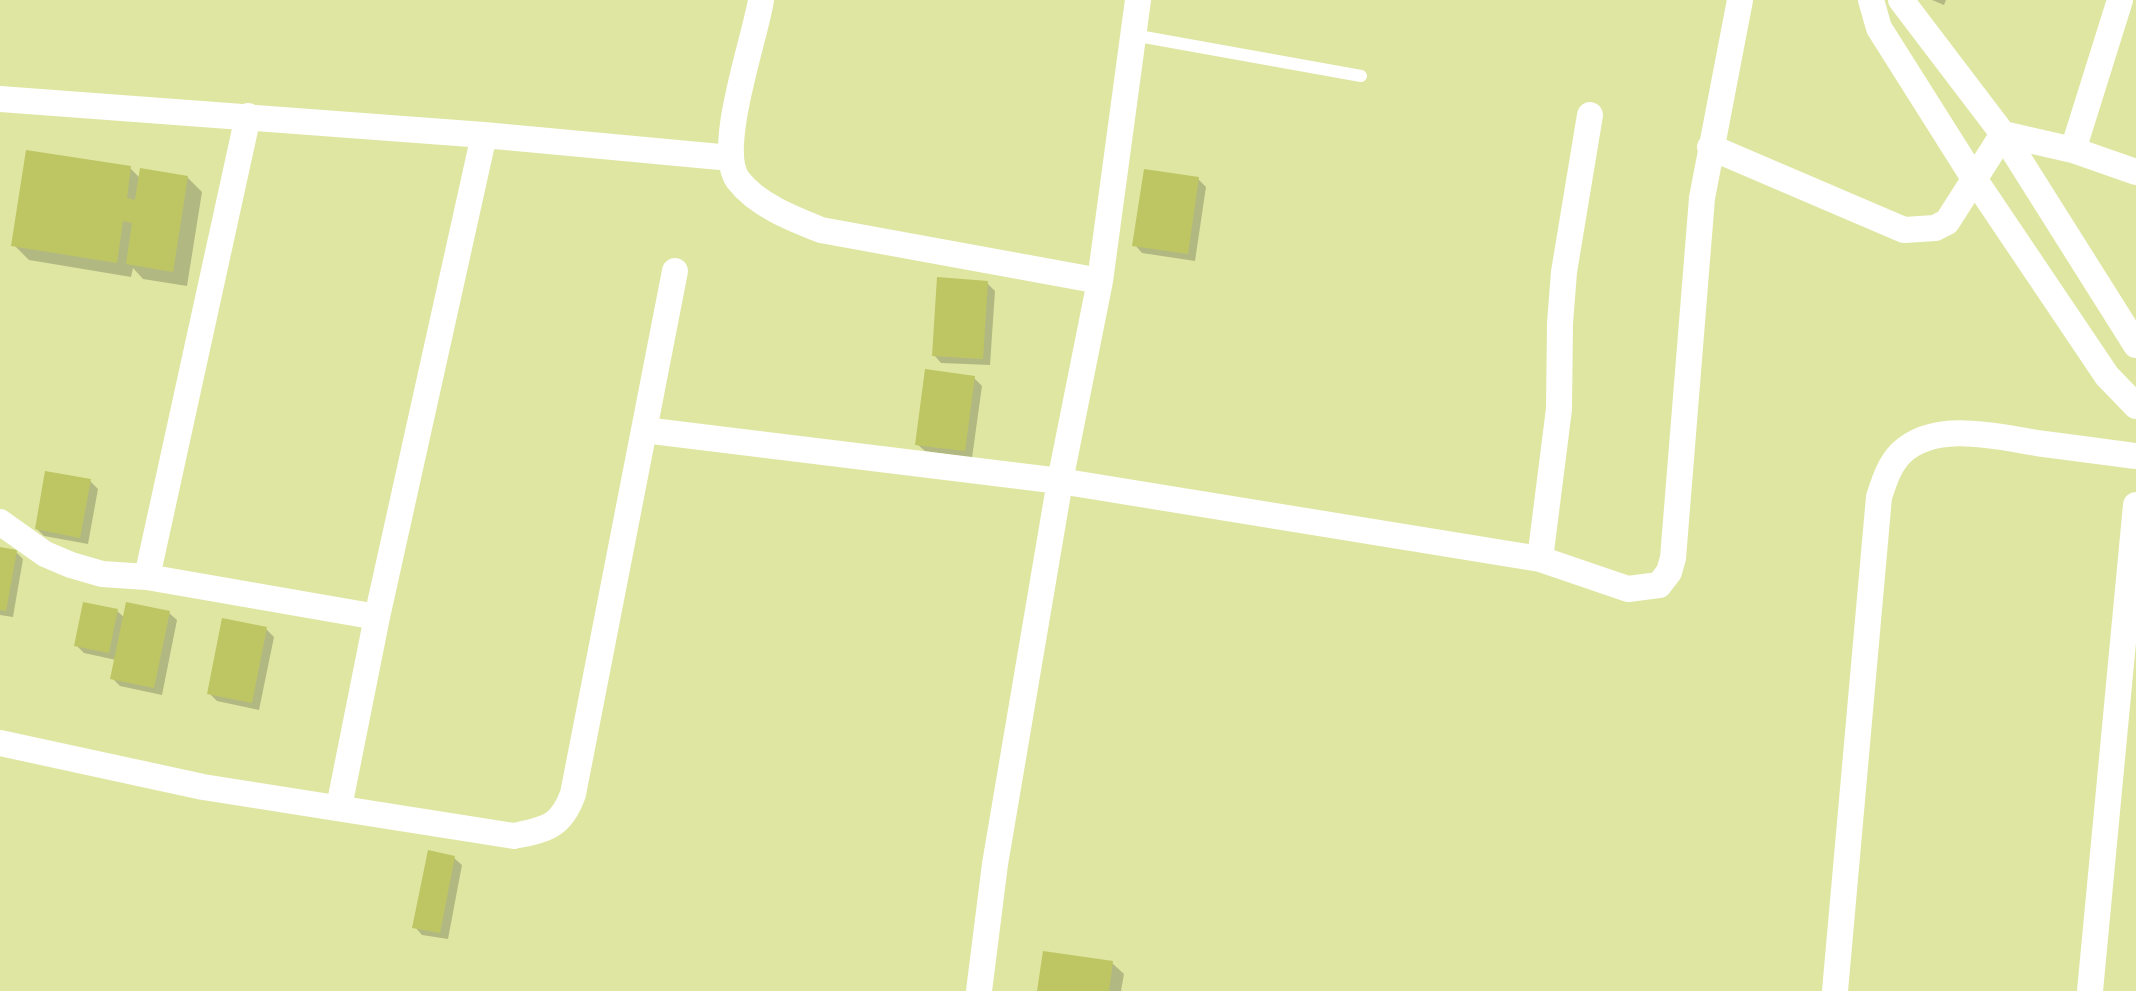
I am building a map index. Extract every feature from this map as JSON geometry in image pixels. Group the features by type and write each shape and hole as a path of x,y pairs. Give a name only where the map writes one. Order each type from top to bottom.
{"street":[{"path":"761,0 735,111 731,158 737,178 757,196 793,219 821,230 1100,281"},
{"path":"979,991 995,864 1060,481 1100,281 1138,0"},
{"path":"644,430 1060,481 1540,559 1628,589 1659,585 1669,572 1673,558 1702,198 1740,0"},
{"path":"1871,0 1879,28 1975,180 2107,376 2136,406"},
{"path":"1901,0 2003,134 2136,345"},
{"path":"2073,150 2120,0"},
{"path":"0,99 484,135 731,158"},
{"path":"1540,559 1559,409 1564,272 1590,115"},
{"path":"147,577 248,116"},
{"path":"1710,147 1904,230 1935,228 1947,222 2003,134"},
{"path":"2003,134 2073,150 2136,172"},
{"path":"339,807 377,617 484,135"},
{"path":"0,743 203,787 514,836 548,827 567,812 573,794 675,271"},
{"path":"1835,991 1879,497 1887,473 1901,453 1922,441 1942,435 1972,434 2136,456"},
{"path":"2090,991 2136,505"},
{"path":"0,522 45,554 102,574 147,577 377,617"}],"lane":[{"path":"1133,35 1361,76"}],"building":[{"path":"26,150 131,166 127,198 135,200 140,168 188,176 173,272 126,264 132,223 123,221 117,263 11,246"},
{"path":"1144,169 1199,177 1188,254 1132,246"},
{"path":"937,277 988,281 983,359 932,356"},
{"path":"925,369 975,376 965,451 915,445"},
{"path":"45,471 91,479 80,538 35,529"},
{"path":"0,547 17,550 6,611 0,610"},
{"path":"83,602 118,609 109,653 74,646"},
{"path":"126,602 170,611 154,688 110,679"},
{"path":"222,618 267,627 252,703 207,694"},
{"path":"428,850 455,856 440,933 412,928"},
{"path":"1043,951 1113,961 1109,991 1037,991"}]}
